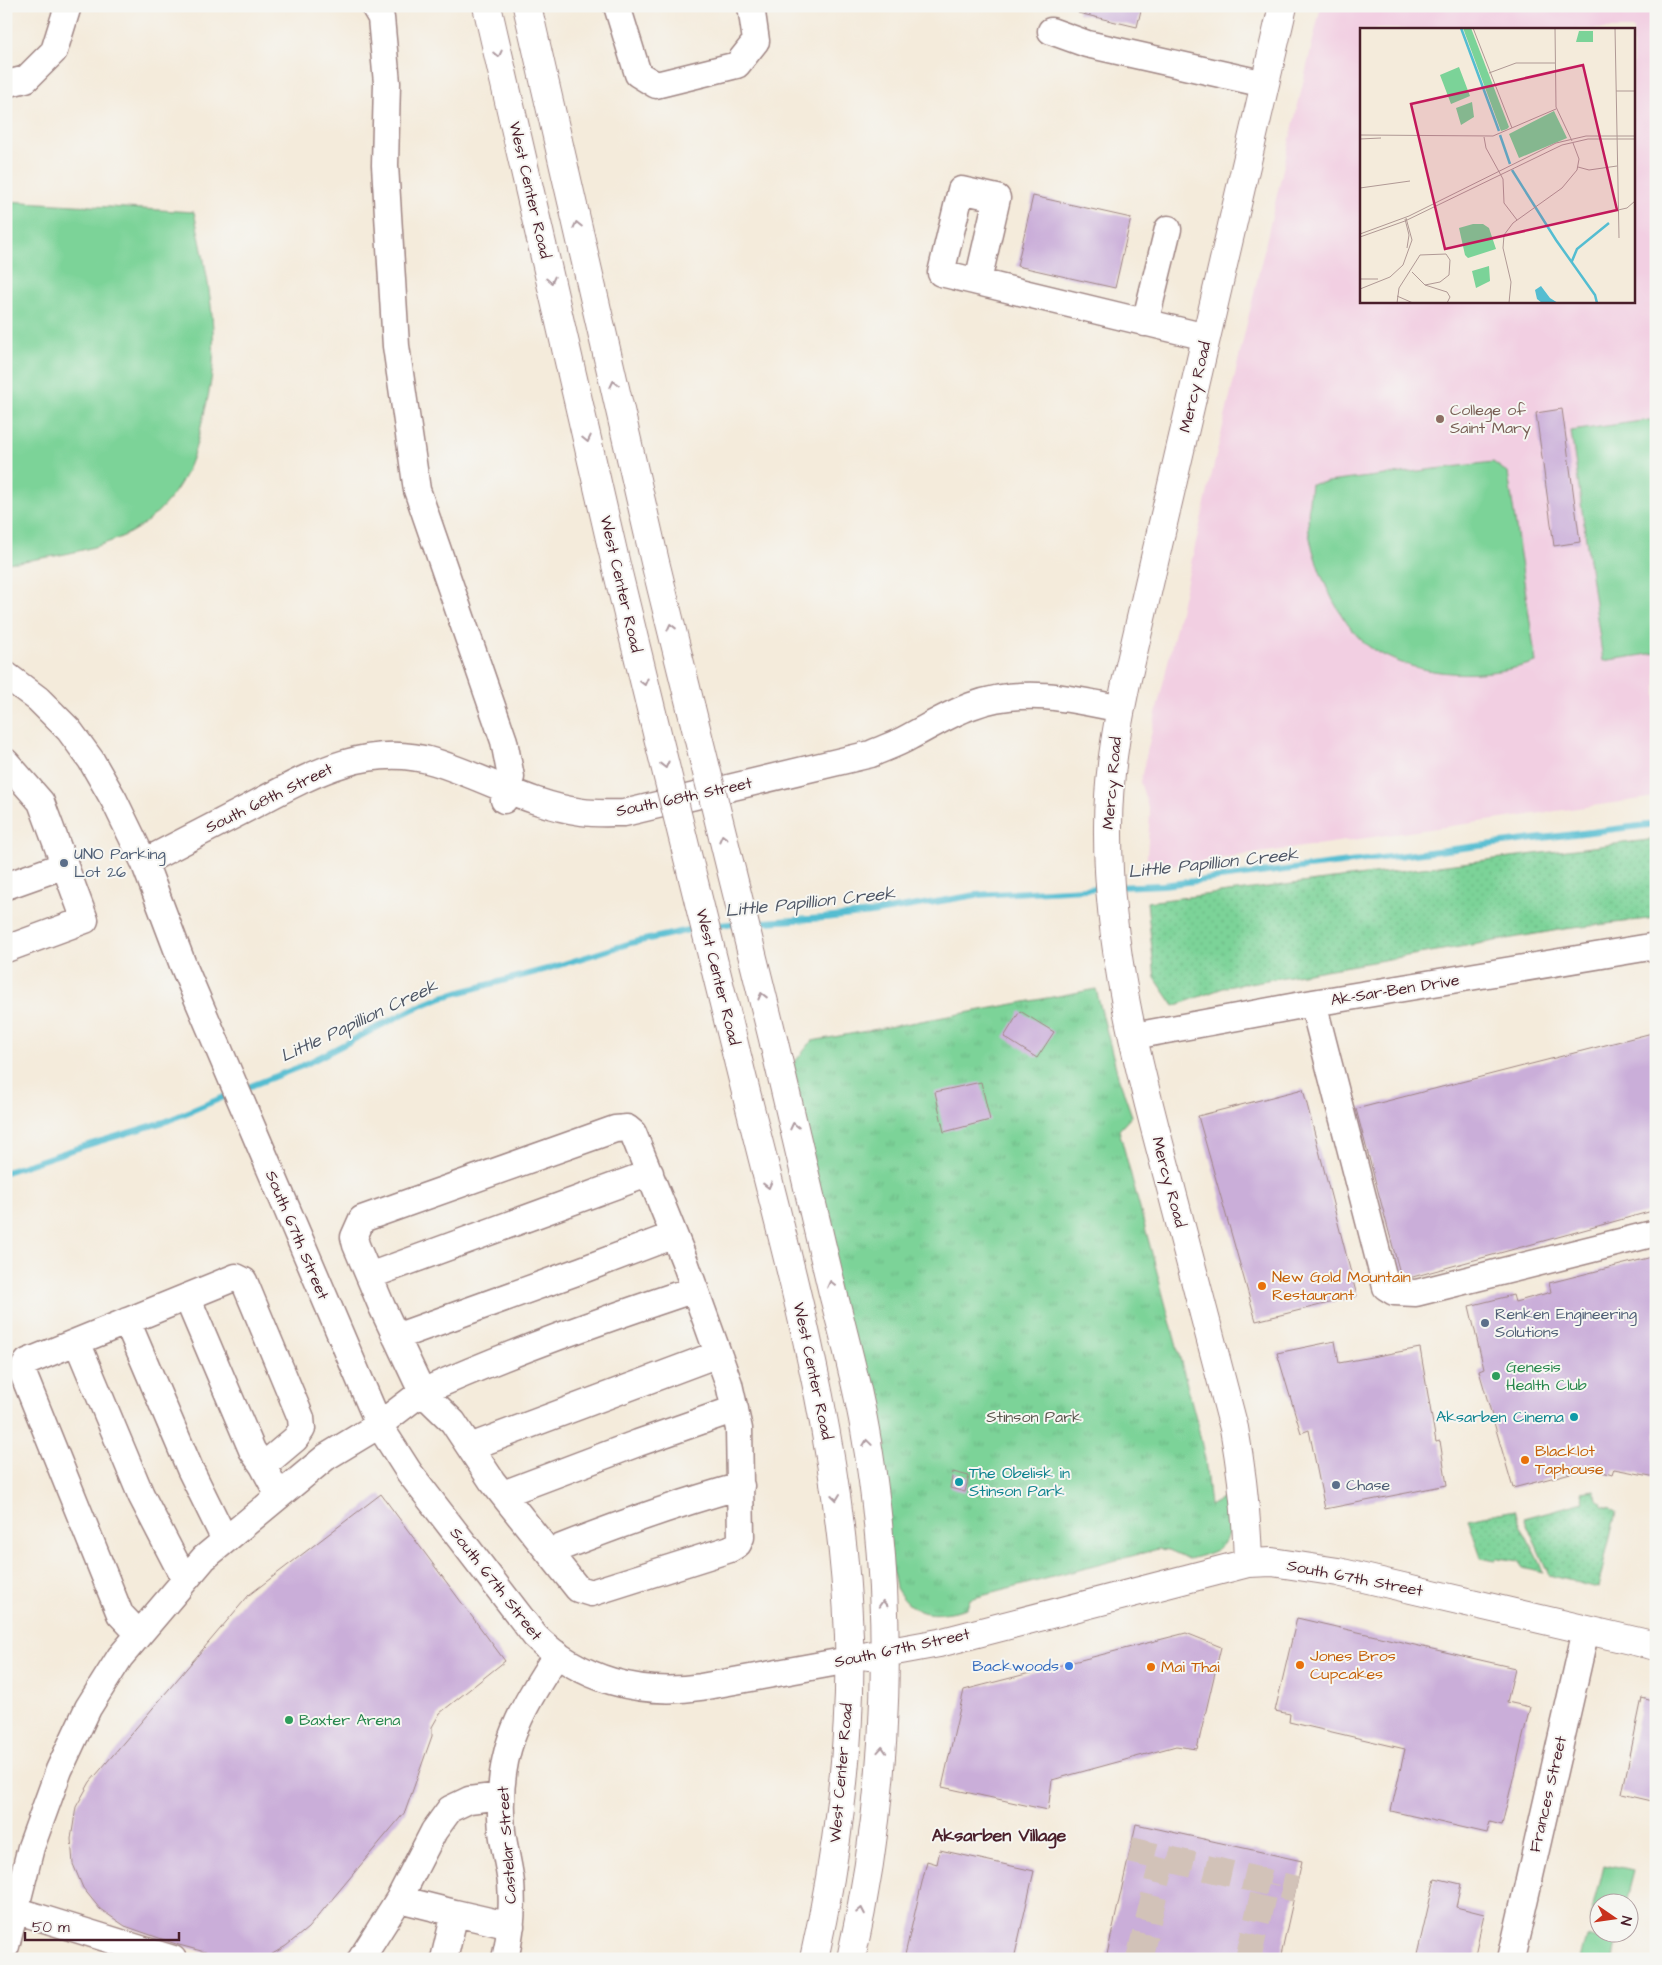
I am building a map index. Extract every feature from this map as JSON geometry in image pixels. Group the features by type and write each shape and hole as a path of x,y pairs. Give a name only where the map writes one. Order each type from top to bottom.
{"main road":[{"name":"West Center Road","path":"487,6 653,718 803,1322 826,1428 842,1542 849,1660 839,1816 826,1900 814,1959"},
{"path":"527,6 655,562 834,1295 852,1361 866,1431 878,1532 886,1653 883,1740 876,1818 864,1898 852,1959"},
{"name":"Mercy Road","path":"1248,1563 1243,1475 1234,1428 1141,1076 1120,973 1111,901 1108,804 1121,709 1283,6"},
{"name":"South 67th Street","path":"849,1660 939,1643 1248,1563 1272,1562 1338,1572 1656,1646"}],"street":[{"path":"6,84 26,78 54,52 68,6"},
{"path":"374,6 380,18 387,83 385,165 396,346 417,490 504,741 511,777 506,794"},
{"path":"616,6 638,74 656,85 737,65 756,41 751,6"},
{"path":"1051,31 1088,44 1265,84"},
{"path":"1146,322 1168,229"},
{"path":"978,281 1206,337"},
{"name":"South 67th Street","path":"6,675 47,707 69,730 83,748 107,788 144,862 183,965 379,1425 409,1472 528,1626 543,1643 557,1654 590,1673 612,1682 642,1688 667,1690 701,1687 849,1660"},
{"name":"South 68th Street","path":"144,862 315,773 355,760 384,756 426,760 506,794 574,811 597,814 624,812 864,756 909,738 959,711 997,699 1047,696 1071,698 1121,709"},
{"path":"6,762 41,802 85,920 6,949"},
{"path":"6,886 65,866"},
{"name":"Ak-Sar-Ben Drive","path":"1134,1036 1313,1003 1656,946"},
{"path":"1313,1003 1386,1287 1394,1292 1416,1293 1656,1233"},
{"path":"627,1128 633,1132 650,1173 730,1384 739,1429 741,1537 738,1544 730,1549 591,1593 578,1589 503,1494 453,1422 422,1392 369,1276 354,1237 362,1219 615,1129 627,1128"},
{"path":"369,1276 650,1173"},
{"path":"396,1337 674,1235"},
{"path":"140,1634 120,1614 22,1371 28,1362 236,1277 244,1281 301,1418 302,1429 295,1439 264,1466"},
{"path":"6,1946 31,1847 59,1770 88,1708 120,1657 204,1558 326,1457 379,1425 422,1392 487,1363 694,1289"},
{"path":"187,1297 252,1450 264,1466 279,1496"},
{"path":"127,1322 190,1469 225,1540"},
{"path":"77,1342 141,1495 185,1580"},
{"path":"470,1447 718,1354"},
{"path":"503,1494 734,1409"},
{"path":"549,1552 623,1523 690,1500 741,1486"},
{"name":"Frances Street","path":"1511,1959 1586,1630"},
{"name":"Castelar Street","path":"505,1959 511,1926 511,1884 502,1832 501,1796 504,1761 518,1719 557,1654"},
{"path":"361,1959 399,1899 434,1831 450,1809 469,1800 501,1796"},
{"path":"399,1899 511,1926"},
{"path":"15,1910 173,1959"},
{"path":"444,1959 455,1913"}],"shaded area":[{"name":"College of Saint Mary","path":"1321,6 1656,6 1656,797 1146,869 1150,813 1140,782"}],"green space":[{"path":"6,201 194,212 209,288 213,327 213,366 206,408 190,463 179,486 150,519 140,527 105,544 55,556 6,563"},
{"path":"1656,419 1656,653 1603,661 1571,431"},
{"path":"1493,462 1508,473 1536,662 1496,671 1454,673 1433,671 1413,666 1393,660 1374,650 1351,629 1341,614 1317,564 1308,527 1311,484"},
{"path":"1656,839 1656,918 1565,929 1226,987 1174,1006 1155,978 1147,902"},
{"name":"Stinson Park","path":"1096,989 1118,1076 1132,1116 1119,1130 1197,1422 1205,1459 1210,1506 1224,1498 1227,1500 1230,1522 1229,1530 1224,1543 1219,1548 1189,1559 1169,1550 1158,1549 970,1599 967,1608 946,1613 927,1613 911,1606 896,1588 793,1064 812,1041"},
{"path":"1594,1490 1596,1499 1601,1502 1602,1506 1612,1508 1616,1512 1598,1588 1549,1575 1524,1518 1584,1502 1582,1492"},
{"path":"1515,1510 1543,1573 1524,1568 1519,1561 1498,1558 1495,1561 1481,1558 1468,1519"},
{"path":"1604,1865 1634,1871 1629,1892 1597,1892"},
{"path":"1586,1936 1590,1937 1590,1942 1616,1943 1613,1959 1580,1959"}],"building":[{"path":"1079,6 1142,6 1137,27 1078,13"},
{"path":"1033,196 1131,218 1115,288 1017,266"},
{"path":"1562,409 1580,542 1554,546 1536,413"},
{"path":"1020,1011 1054,1032 1037,1058 1004,1037"},
{"path":"1656,1032 1656,1210 1409,1278 1401,1277 1356,1109"},
{"path":"981,1082 990,1120 944,1132 935,1092"},
{"path":"1303,1089 1357,1296 1256,1321 1198,1116"},
{"name":"Aksarben Cinema","path":"1656,1256 1656,1477 1614,1469 1612,1475 1590,1468 1513,1488 1479,1371 1484,1369 1469,1306 1513,1295 1515,1302 1551,1292 1549,1283"},
{"path":"1335,1341 1339,1363 1420,1348 1436,1442 1440,1441 1447,1485 1325,1509 1309,1430 1301,1433 1277,1353"},
{"name":"The Obelisk in Stinson Park","path":"953,1472 969,1476 965,1492 950,1488"},
{"name":"Baxter Arena","path":"381,1494 505,1661 440,1713 432,1727 432,1736 405,1812 308,1928 286,1946 269,1956 256,1959 231,1959 179,1945 125,1926 100,1909 83,1888 73,1864 71,1839 76,1807 90,1782 249,1595"},
{"path":"1297,1618 1515,1668 1507,1702 1530,1707 1502,1825 1490,1822 1487,1833 1391,1811 1405,1749 1289,1722 1290,1714 1275,1711"},
{"path":"1186,1633 1221,1647 1197,1749 1176,1746 1052,1780 1048,1810 942,1787 964,1690"},
{"path":"1642,1698 1656,1702 1656,1802 1622,1794"},
{"path":"1136,1824 1302,1861 1280,1959 1106,1959"},
{"path":"940,1850 1034,1871 1014,1959 904,1959 927,1861 937,1864"},
{"path":"1435,1878 1461,1884 1456,1907 1484,1914 1474,1959 1416,1959"}],"waterway":[{"name":"Little Papillion Creek","path":"1116,887 1163,885 1656,824"},
{"name":"Little Papillion Creek","path":"750,923 871,913 976,895 1103,888"},
{"name":"Little Papillion Creek","path":"711,926 738,923"},
{"name":"Little Papillion Creek","path":"243,1089 302,1066 413,1009 442,997 547,969 631,943 698,928"},
{"name":"Little Papillion Creek","path":"6,1172 167,1121 231,1094"}],"tunnel":[{"path":"1130,1850 1296,1889"},
{"path":"1139,1959 1163,1858"},
{"path":"1248,1959 1266,1882"}],"place":[{"name":"College of Saint Mary","path":"1440,419"},
{"name":"UNO Parking Lot 26","path":"64,863"},
{"name":"New Gold Mountain Restaurant","path":"1262,1286"},
{"name":"Renken Engineering Solutions","path":"1485,1323"},
{"name":"Genesis Health Club","path":"1496,1376"},
{"name":"Aksarben Cinema","path":"1574,1417"},
{"name":"Blacklot Taphouse","path":"1525,1460"},
{"name":"The Obelisk in Stinson Park","path":"959,1482"},
{"name":"Chase","path":"1336,1485"},
{"name":"Jones Bros Cupcakes","path":"1300,1665"},
{"name":"Backwoods","path":"1069,1666"},
{"name":"Mai Thai","path":"1151,1667"},
{"name":"Baxter Arena","path":"289,1720"}],"district":[{"name":"Aksarben Village","path":"999,1835"}]}
